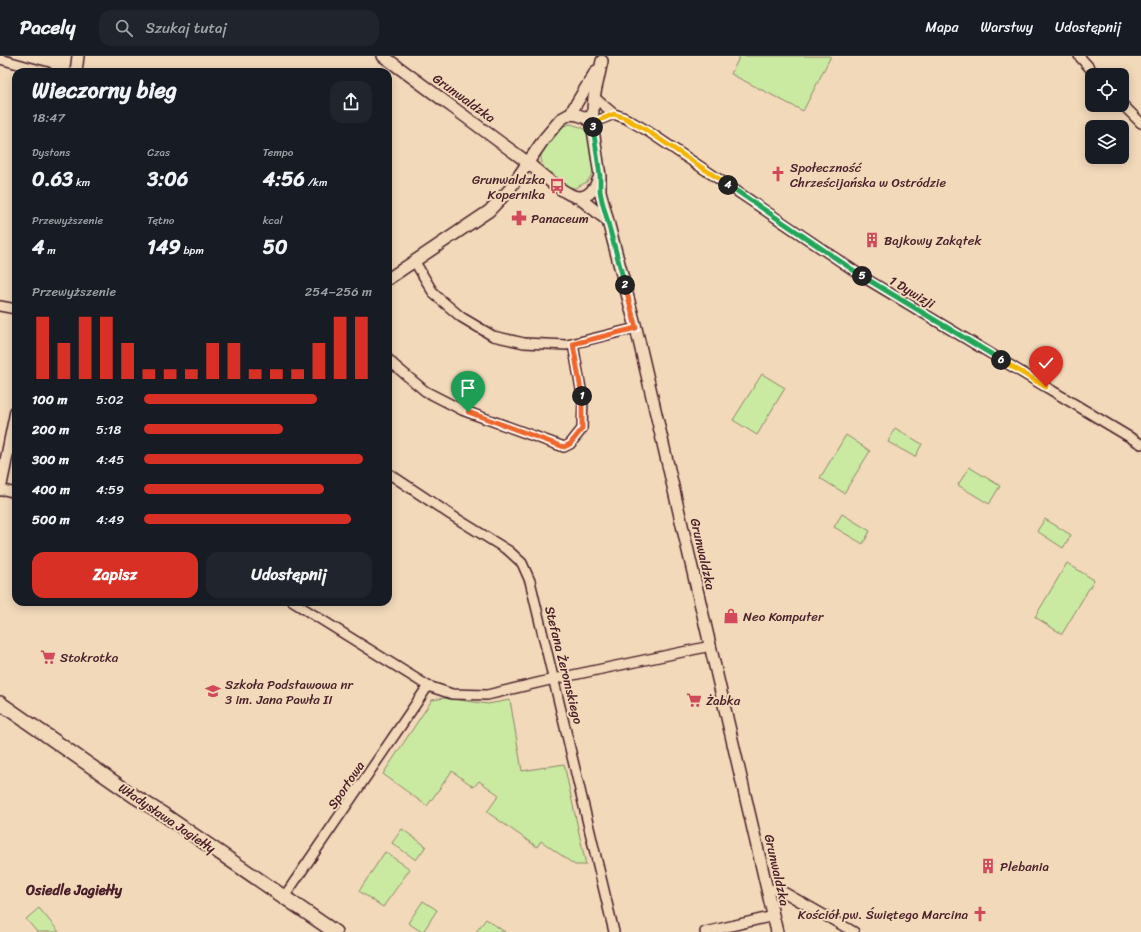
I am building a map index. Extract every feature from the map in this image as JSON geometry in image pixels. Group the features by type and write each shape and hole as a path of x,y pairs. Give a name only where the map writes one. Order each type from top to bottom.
{"main road":[{"name":"Władysława Jagiełły","path":"0,703 335,932"}],"street":[{"path":"76,68 78,56"},
{"name":"Grunwaldzka","path":"383,56 527,163"},
{"path":"1079,56 1090,68"},
{"path":"0,59 33,68"},
{"path":"578,197 591,192 597,186 600,176 592,123 594,96 603,59"},
{"path":"392,276 489,211 509,190 552,128 561,119 570,114 603,59"},
{"name":"1 Dywizji","path":"594,96 614,114 625,118 646,130 888,292 1141,444"},
{"path":"1129,111 1141,123"},
{"path":"570,114 586,118 592,123"},
{"path":"592,123 614,114"},
{"path":"527,163 562,190 578,197 607,220"},
{"name":"Grunwaldzka","path":"600,176 600,191 636,328 777,932"},
{"path":"415,262 434,294 461,317 493,336 524,343 567,345 636,328"},
{"path":"0,306 12,308"},
{"path":"392,363 424,391 462,410 564,447 570,444 582,429 583,400 573,344"},
{"path":"12,431 0,490 12,492"},
{"name":"Stefana Żeromskiego","path":"392,476 451,516 509,551 522,563 530,581 614,932"},
{"path":"299,606 428,686 452,694 487,695 554,679 711,646"},
{"name":"Sportowa","path":"284,898 428,686"},
{"path":"768,890 776,889 784,892 854,932"},
{"path":"705,932 774,916"}],"green space":[{"path":"740,56 831,56 803,111 731,74"},
{"path":"571,124 583,128 590,136 594,171 587,182 575,188 565,186 544,170 541,159 541,153 557,130 562,126"},
{"path":"762,374 785,388 757,435 733,420"},
{"path":"895,428 922,444 915,457 888,442"},
{"path":"846,435 870,451 844,493 820,478"},
{"path":"969,467 1000,486 989,504 958,485"},
{"path":"842,514 870,531 863,544 834,527"},
{"path":"1045,519 1071,535 1063,548 1037,531"},
{"path":"1067,563 1094,580 1062,634 1035,617"},
{"path":"445,698 488,704 510,700 522,771 564,764 586,865 575,865 541,841 537,847 487,812 499,795 479,781 474,787 452,771 427,806 383,774 432,700"},
{"path":"402,829 426,846 416,860 392,843"},
{"path":"385,852 410,869 383,907 359,891"},
{"path":"423,901 437,910 422,932 408,923"},
{"path":"39,908 59,932 37,932 26,919"},
{"path":"486,919 505,932 476,932"}],"place":[{"name":"Społeczność Chrześcijańska w Ostródzie","path":"778,174"},
{"name":"Grunwaldzka Kopernika","path":"557,186"},
{"name":"Panaceum","path":"519,218"},
{"name":"Bajkowy Zakątek","path":"872,240"},
{"name":"Neo Komputer","path":"731,616"},
{"name":"Stokrotka","path":"48,657"},
{"name":"Szkoła Podstawowa nr 3 im. Jana Pawła II","path":"213,691"},
{"name":"Żabka","path":"694,700"},
{"name":"Plebania","path":"988,866"},
{"name":"Kościół pw. Świętego Marcina","path":"980,914"}],"district":[{"name":"Osiedle Jagiełły","path":"74,890"}],"route":[{"path":"468,412 564,447 575,440 582,429 583,400 573,344 636,328 618,256 602,201 592,123 614,114 625,118 646,130 868,280 1046,387"}]}
